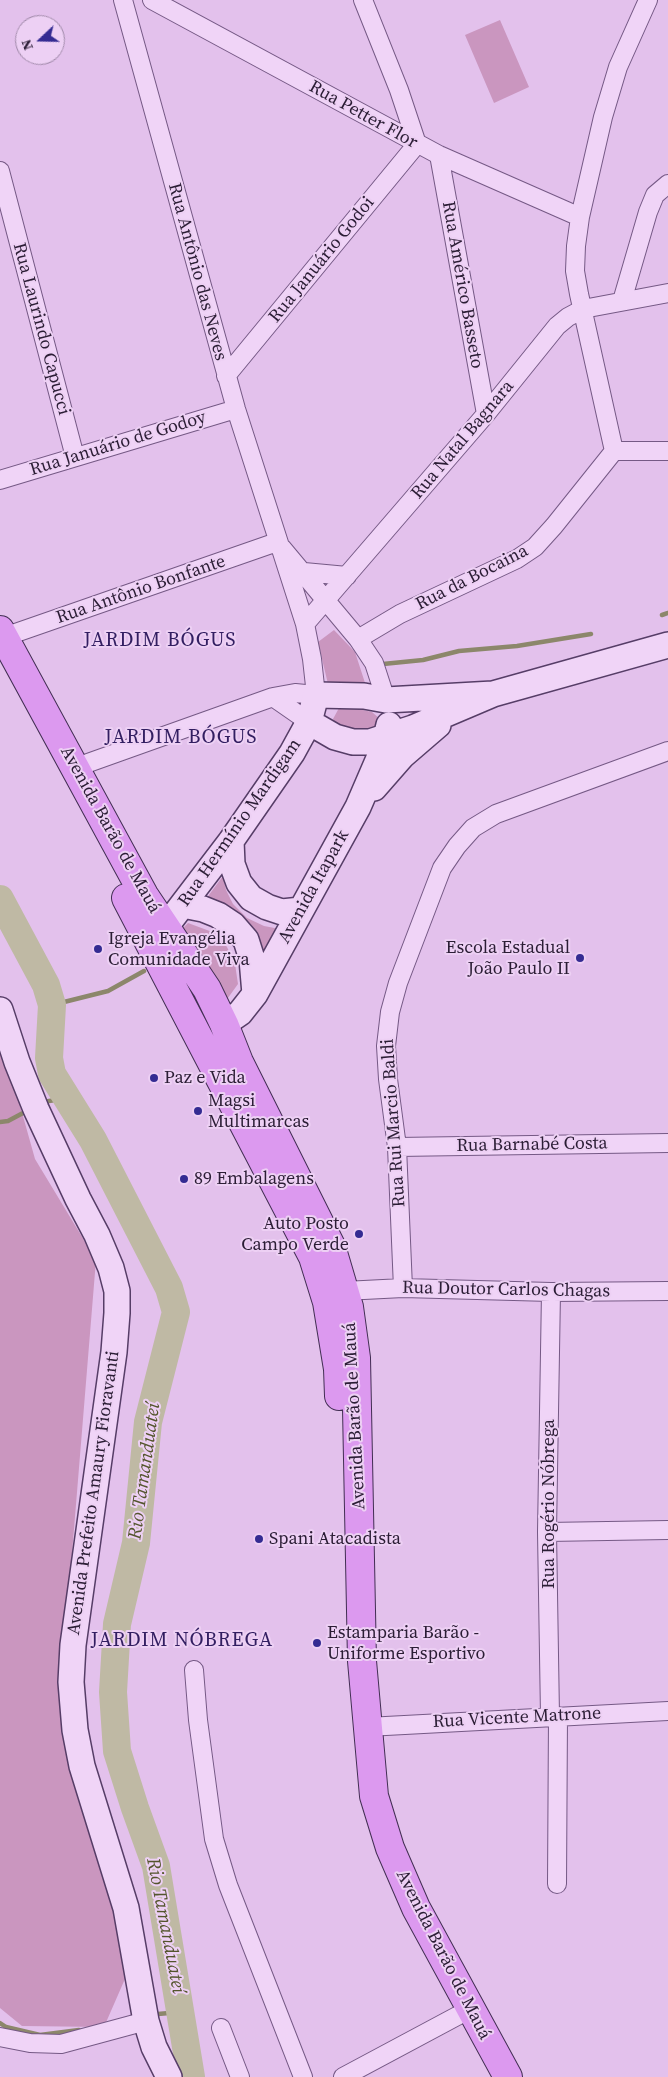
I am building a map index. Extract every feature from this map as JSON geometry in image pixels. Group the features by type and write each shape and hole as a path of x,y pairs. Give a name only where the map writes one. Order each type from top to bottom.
{"main road":[{"name":"Avenida Barão de Mauá","path":"2,634 144,895 159,936 172,985 313,1256 327,1302 338,1369 352,1721 362,1794 387,1874 404,1913 493,2077"},
{"path":"309,722 335,738 353,742 370,742 386,738 493,694 668,645"},
{"name":"Avenida Barão de Mauá","path":"0,668 159,936 207,989 224,1024 239,1062 331,1246 349,1307 356,1358 362,1661 374,1796 381,1824 416,1908 508,2077"},
{"path":"316,695 364,696 386,700 493,694"},
{"name":"Rua Hermínio Mardigam","path":"159,936 231,841 292,753 309,722 316,695"},
{"name":"Avenida Itapark","path":"224,1024 240,1013 255,994 358,807 386,738 389,712 386,700"},
{"path":"358,807 402,756 424,736 463,707"},
{"path":"231,841 232,864 239,883 252,898 267,907 282,912 301,910"},
{"path":"183,906 203,909 218,915 233,925 246,940 252,959 255,994"},
{"path":"172,985 200,1021 215,1026 224,1024"},
{"name":"Avenida Prefeito Amaury Fioravanti","path":"0,1010 17,1062 36,1109 101,1244 111,1268 117,1291 114,1352 73,1645 71,1682 75,1730 82,1766 126,1908 146,2021 154,2047 169,2077"}],"street":[{"name":"Rua Antônio das Neves","path":"123,0 226,376 277,542 305,624 312,659 316,695"},
{"name":"Rua Petter Flor","path":"152,0 417,144 580,216"},
{"path":"363,0 399,90 417,144"},
{"path":"648,0 618,66 603,116 580,216 575,271 614,451 668,451"},
{"name":"Rua Januário Godoi","path":"226,376 417,144"},
{"name":"Rua Américo Basseto","path":"439,155 486,414"},
{"name":"Rua Laurindo Capucci","path":"0,171 74,458"},
{"path":"622,301 648,212 655,195 668,184"},
{"path":"583,309 668,293"},
{"name":"Rua Natal Bagnara","path":"305,624 486,414 557,326 568,317 583,309"},
{"name":"Rua Januário de Godoy","path":"0,480 236,409"},
{"name":"Rua da Bocaina","path":"358,639 400,614 516,559 535,547 614,451"},
{"name":"Rua Antônio das Neves","path":"277,542 326,598 358,639 374,663 386,700"},
{"name":"Rua Antônio Bonfante","path":"2,634 277,542"},
{"path":"304,572 346,576"},
{"path":"74,768 273,697 295,693 316,695"},
{"path":"273,697 309,722"},
{"name":"Rua Rui Marcio Baldi","path":"403,1288 397,1147 388,1079 386,1046 390,1012 398,983 442,868 457,846 473,828 496,814 668,751"},
{"name":"Rua Barnabé Costa","path":"397,1147 668,1143"},
{"name":"Rua Doutor Carlos Chagas","path":"344,1291 403,1288 551,1292 668,1291"},
{"name":"Rua Rogério Nóbrega","path":"551,1292 547,1532 554,1716 557,1884"},
{"path":"547,1532 668,1530"},
{"path":"194,1670 198,1720 214,1839 228,1885 303,2077"},
{"name":"Rua Vicente Matrone","path":"367,1727 668,1711"},
{"path":"352,2075 459,2015"},
{"path":"0,2037 30,2043 61,2044 146,2021"},
{"path":"221,2028 240,2077"}],"shaded area":[{"path":"500,20 529,87 494,103 465,35"},
{"path":"334,630 355,652 366,686 328,684 318,642"},
{"path":"349,707 372,712 381,720 375,735 339,733 333,719 339,708"},
{"path":"223,876 226,890 233,904 247,918 264,926 285,930 268,959 257,937 203,903"},
{"path":"188,923 215,933 227,947 235,964 238,984 225,1002 179,932"},
{"path":"0,1034 35,1159 96,1260 64,1651 128,1972 104,2027 22,2026 0,2008"}],"waterway":[{"path":"662,615 668,613"},
{"path":"383,664 423,660 459,651 517,646 591,634"},
{"name":"Rio Tamanduateí","path":"0,899 46,985 52,1005 49,1058 52,1074 93,1140 169,1288 176,1312 148,1422 136,1543 117,1624 113,1692 117,1751 156,1866 191,2077"},
{"path":"52,1005 108,991 144,971"},
{"path":"43,1102 67,1098"},
{"path":"0,1122 8,1121 23,1113"},
{"path":"158,2014 180,2012"},
{"path":"0,2023 6,2027 40,2035 79,2030"}],"place":[{"name":"Igreja Evangélia Comunidade Viva","path":"98,949"},
{"name":"Escola Estadual João Paulo II","path":"580,958"},
{"name":"Paz e Vida","path":"154,1078"},
{"name":"Magsi Multimarcas","path":"198,1111"},
{"name":"89 Embalagens","path":"184,1179"},
{"name":"Auto Posto Campo Verde","path":"359,1234"},
{"name":"Spani Atacadista","path":"259,1539"},
{"name":"Estamparia Barão - Uniforme Esportivo","path":"317,1643"}],"district":[{"name":"JARDIM BÓGUS","path":"160,641"},
{"name":"JARDIM BÓGUS","path":"181,738"},
{"name":"JARDIM NÓBREGA","path":"182,1641"}]}
